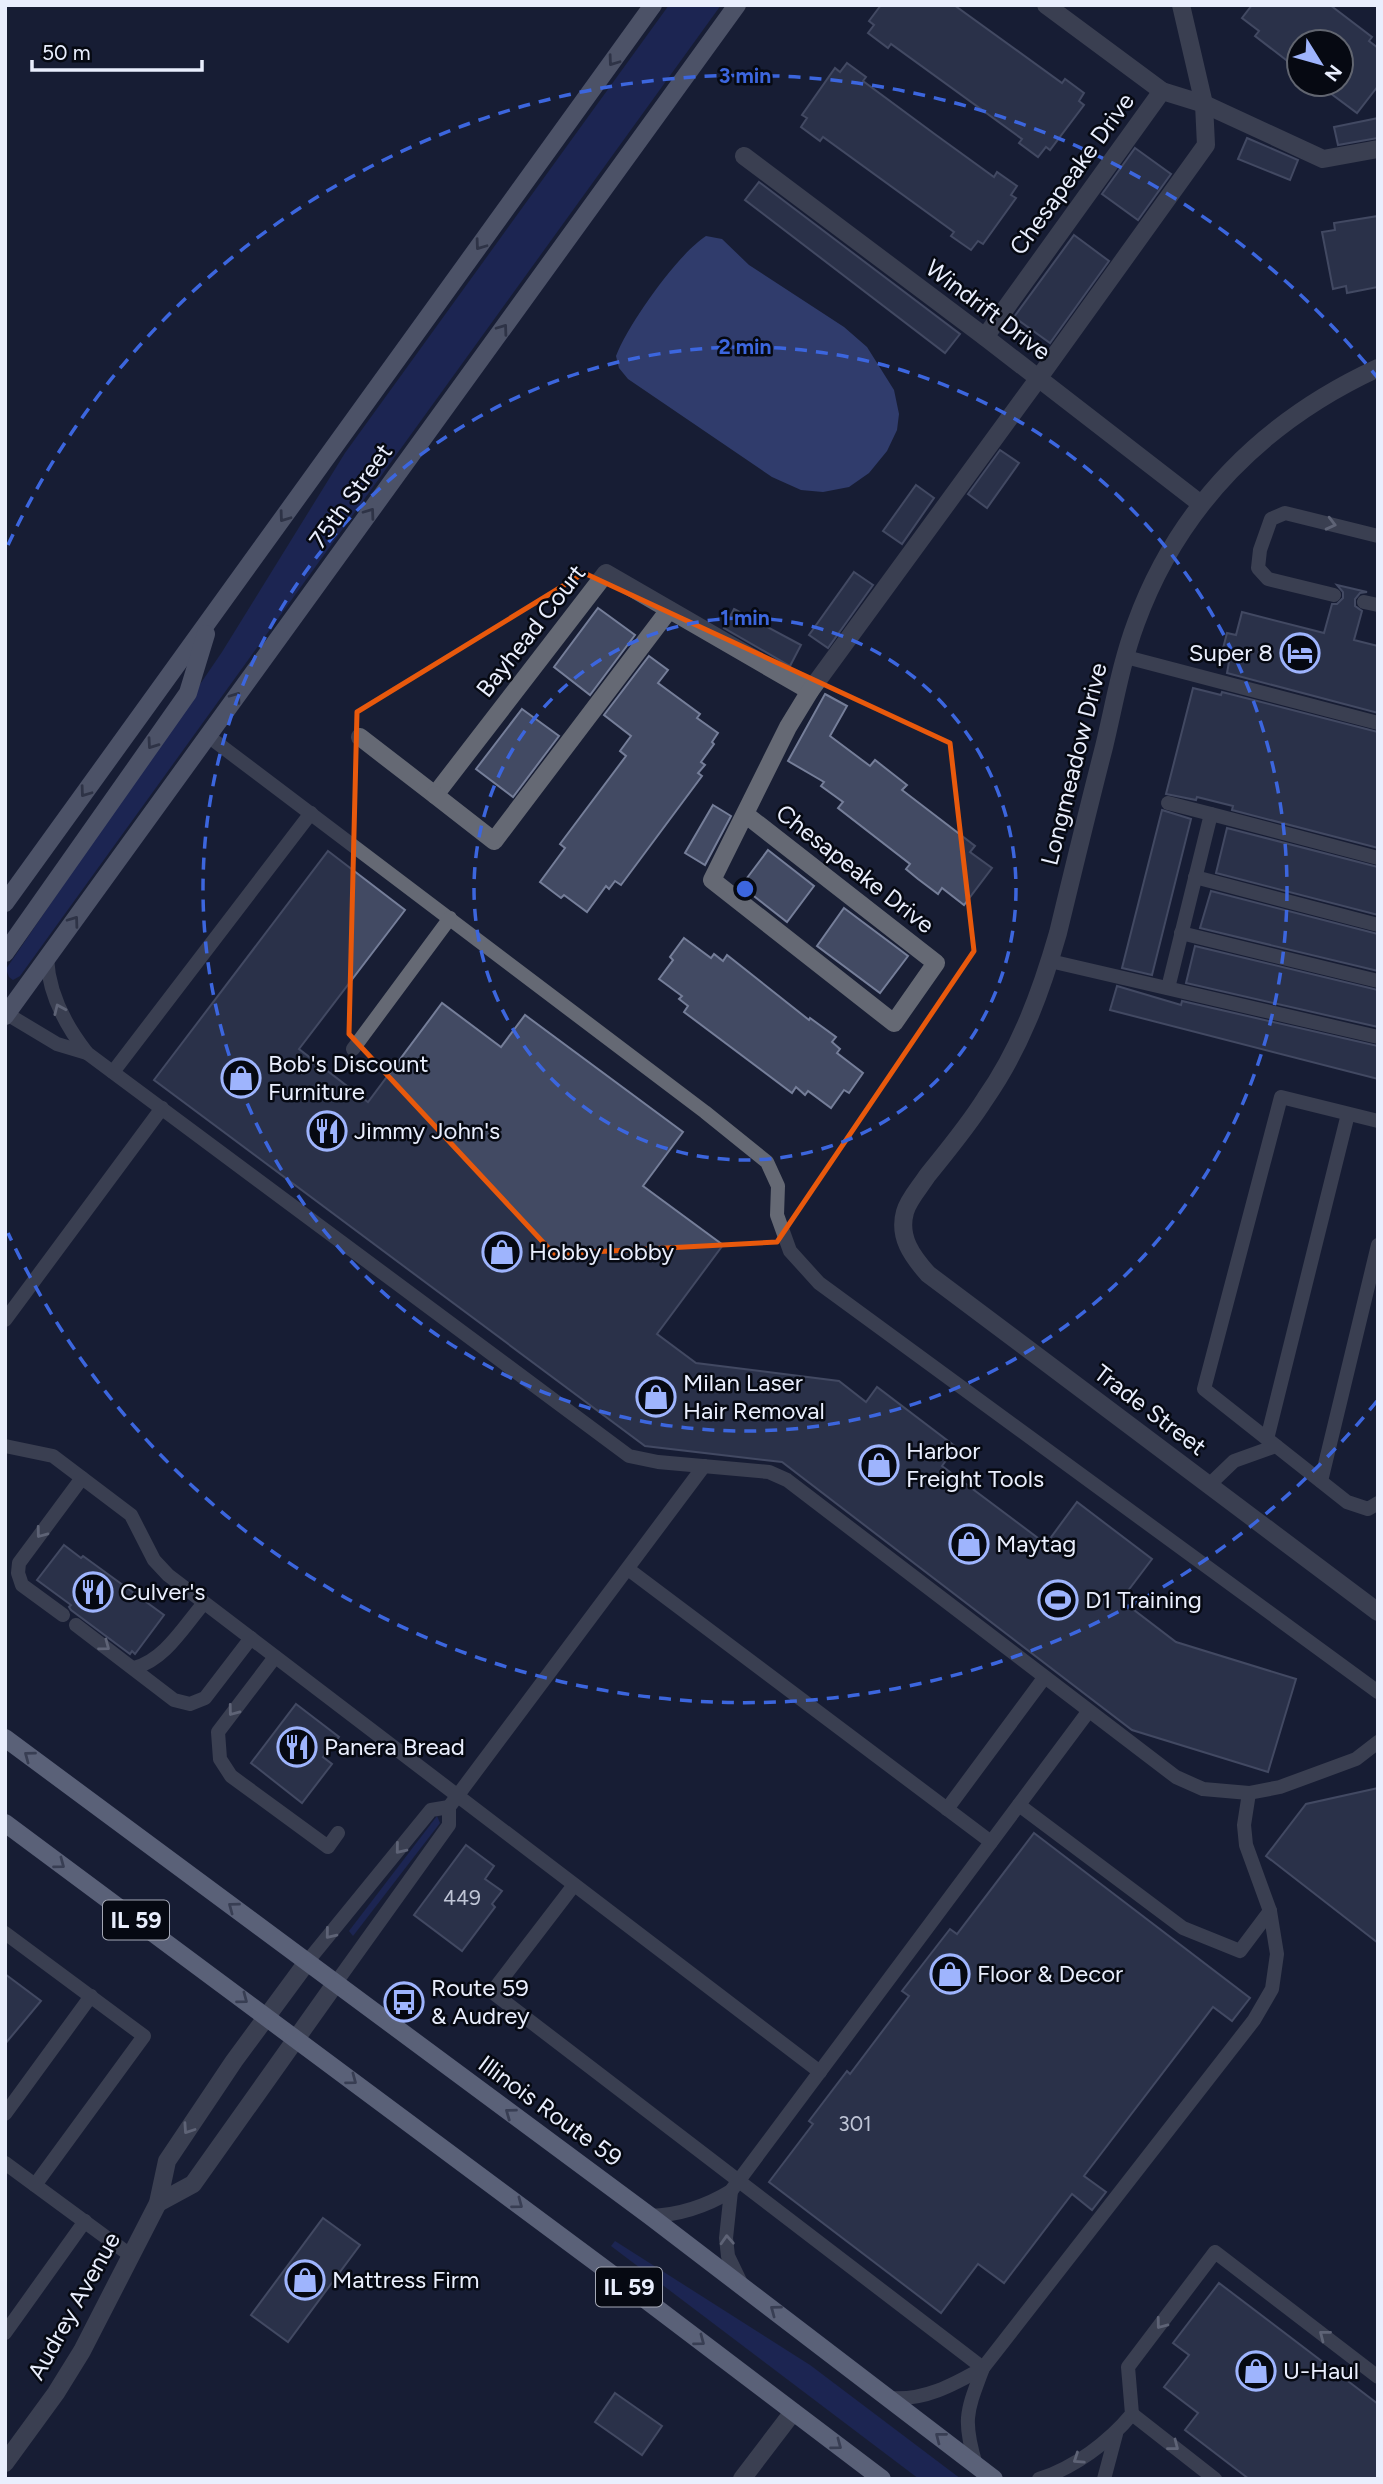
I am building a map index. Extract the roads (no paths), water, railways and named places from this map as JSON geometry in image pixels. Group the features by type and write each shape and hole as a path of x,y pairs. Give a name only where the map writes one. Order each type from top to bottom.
{"main road":[{"name":"75th Street","path":"5,903 653,5"},
{"name":"75th Street","path":"6,1013 737,5"},
{"path":"5,953 188,693 212,618"},
{"name":"Illinois Route 59","path":"5,1738 650,2216 994,2479"},
{"name":"IL 59","path":"5,1823 882,2479"}],"street":[{"path":"1046,5 1162,91"},
{"name":"Chesapeake Drive","path":"745,814 936,963 894,1023 712,880 788,727 810,691 1206,145 1204,104 1181,5"},
{"name":"Chesapeake Drive","path":"985,337 1162,91 1204,104 1323,159 1378,149"},
{"name":"Windrift Drive","path":"744,156 1201,504"},
{"name":"Longmeadow Drive","path":"903,1237 905,1212 917,1190 985,1099 1008,1062 1030,1016 1050,961 1135,623 1180,534 1232,468 1268,434 1323,395 1378,368"},
{"name":"Bayhead Court","path":"435,795 606,573 810,691"},
{"path":"360,737 494,841 669,610"},
{"name":"Trade Street","path":"903,1237 915,1260 928,1274 1378,1612"},
{"name":"Audrey Avenue","path":"5,2463 56,2393 82,2351 158,2203 167,2161 307,1962"},
{"path":"158,2203 193,2184 335,1984"},
{"path":"742,2479 793,2412"}],"lane":[{"path":"1334,595 1268,579 1258,568 1260,550 1271,519 1285,513 1378,536"},
{"path":"1126,657 1378,723"},
{"path":"208,736 705,1112 767,1162 778,1186 777,1215 790,1251 819,1283 1378,1692"},
{"path":"1168,803 1378,858"},
{"path":"113,1072 311,813"},
{"path":"1168,988 1211,814"},
{"path":"1195,877 1378,925"},
{"path":"353,1049 450,918"},
{"path":"1181,933 1378,981"},
{"path":"47,959 48,980 57,1004 69,1031 87,1053 629,1456 658,1462 769,1472 787,1480 1088,1712 1176,1777 1203,1788 1249,1793 1280,1787 1356,1759 1378,1742"},
{"path":"1050,961 1378,1037"},
{"path":"6,1013 57,1044 87,1053"},
{"path":"1378,1121 1281,1097 1204,1389 1347,1502 1368,1509 1378,1503"},
{"path":"5,1320 162,1108"},
{"path":"1272,1443 1348,1114"},
{"path":"1321,1481 1378,1245"},
{"path":"1209,1485 1234,1461 1272,1443"},
{"path":"5,1446 53,1456 131,1515 154,1560 168,1575 275,1657 453,1801 574,1885 820,2072"},
{"path":"335,1984 449,1825 453,1801 704,1466"},
{"path":"63,1615 22,1585 19,1563 82,1478"},
{"path":"628,1569 991,1842"},
{"path":"134,1668 153,1661 162,1653 204,1602"},
{"path":"76,1625 174,1700 190,1704 205,1698 251,1638"},
{"path":"275,1657 218,1732 220,1759 232,1776 328,1847 338,1833"},
{"path":"947,1809 1044,1678"},
{"path":"650,2216 667,2216 712,2203 735,2186 1088,1712"},
{"path":"976,2465 967,2435 967,2415 983,2368 1254,2020 1272,1989 1277,1954 1270,1911 1246,1845 1244,1825 1249,1793"},
{"path":"307,1962 431,1810 453,1801"},
{"path":"1019,1805 1182,1928 1240,1951 1270,1911"},
{"path":"574,1885 492,1992 735,2186 983,2368"},
{"path":"5,1933 144,2036 35,2185"},
{"path":"5,2114 91,1996"},
{"path":"5,2163 130,2255"},
{"path":"735,2186 726,2238 728,2256 743,2286"},
{"path":"5,2333 85,2221"},
{"path":"1040,2479 1057,2473 1116,2434 1132,2414 1128,2367 1215,2252 1378,2377"},
{"path":"889,2398 906,2399 936,2392 983,2368"},
{"path":"1132,2414 1215,2479"},
{"path":"1104,2479 1116,2434"}],"water":[{"path":"706,236 722,239 749,265 844,327 867,347 894,390 899,414 897,430 887,451 869,473 849,487 823,492 801,490 772,477 628,379 619,368 616,356 631,326 668,274 694,245"}],"place":[{"name":"Super 8","path":"1300,653"},
{"name":"Bob's Discount Furniture","path":"241,1078"},
{"name":"Jimmy John's","path":"327,1131"},
{"name":"Hobby Lobby","path":"502,1252"},
{"name":"Milan Laser Hair Removal","path":"656,1397"},
{"name":"Harbor Freight Tools","path":"879,1465"},
{"name":"Maytag","path":"969,1544"},
{"name":"Culver's","path":"93,1592"},
{"name":"D1 Training","path":"1058,1600"},
{"name":"Panera Bread","path":"297,1747"},
{"name":"Floor & Decor","path":"950,1974"},
{"name":"Route 59 & Audrey","path":"404,2002"},
{"name":"Mattress Firm","path":"305,2280"},
{"name":"U-Haul","path":"1256,2371"}]}
